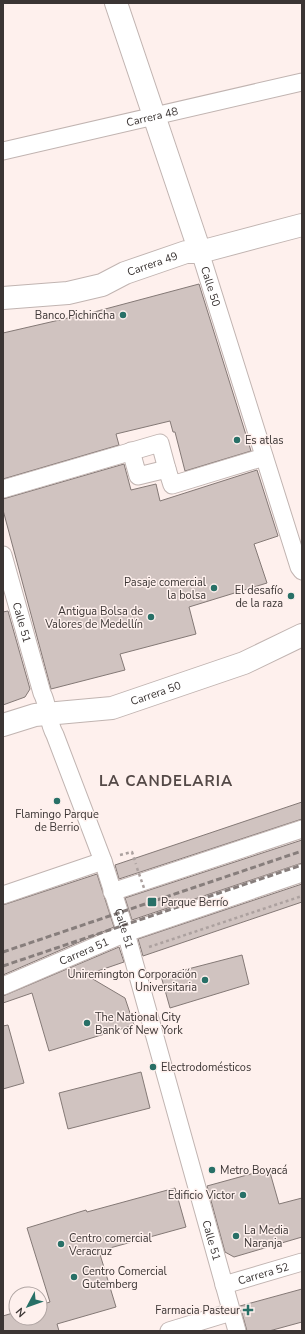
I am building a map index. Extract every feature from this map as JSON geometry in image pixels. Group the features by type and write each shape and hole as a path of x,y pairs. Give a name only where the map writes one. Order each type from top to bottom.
{"street":[{"name":"Calle 50","path":"116,3 200,252 299,567 302,570"},
{"name":"Carrera 48","path":"3,151 302,82"},
{"name":"Carrera 49","path":"3,298 68,293 102,285 125,273 179,254 200,252 302,225"},
{"path":"3,489 160,443 172,485 264,457"},
{"path":"131,451 138,476 167,469"},
{"name":"Calle 51","path":"3,555 42,693 46,700 49,725 55,735 103,861 126,933 130,953 237,1331"},
{"name":"Carrera 50","path":"3,725 21,719 47,714 112,708 244,663 302,635"},
{"path":"112,892 302,829"},
{"path":"3,895 103,861"},
{"name":"Carrera 51","path":"3,986 126,933 302,873"},
{"name":"Carrera 52","path":"224,1285 302,1262"},
{"path":"169,1331 231,1312"}],"path":[{"path":"137,868 144,888"},
{"path":"130,953 302,896"}],"building":[{"path":"199,284 251,451 185,471 175,432 173,432 170,421 116,434 119,445 3,479 3,333 94,312"},
{"path":"124,464 131,490 156,484 160,501 257,470 278,536 254,544 267,583 189,607 196,634 120,654 125,670 51,689 3,510 3,499"},
{"path":"8,611 30,689 25,697 3,705 3,612"},
{"path":"302,802 302,819 119,879 115,865"},
{"path":"302,840 302,863 132,920 125,898"},
{"path":"97,874 114,927 3,975 3,905"},
{"path":"302,884 302,902 143,956 138,939"},
{"path":"119,947 124,962 86,975 125,998 134,1025 49,1051 32,993 3,1003 3,996"},
{"name":"Uniremington Corporación Universitaria","path":"242,955 249,984 170,1008 161,976"},
{"path":"8,1025 24,1083 3,1089 3,1026"},
{"path":"141,1072 150,1108 68,1129 59,1093"},
{"path":"269,1169 279,1204 302,1198 302,1237 234,1257 225,1252 207,1186"},
{"path":"175,1188 186,1227 99,1251 116,1307 57,1324 59,1331 3,1331 3,1316 8,1314 8,1326 48,1326 48,1303 50,1302 48,1286 45,1286 27,1228 86,1210 87,1212"},
{"path":"302,1289 302,1322 269,1331 247,1331 240,1306"}],"railway":[{"path":"3,952 302,851"},
{"path":"3,966 302,865"}],"place":[{"name":"Banco Pichincha","path":"123,315"},
{"name":"Es atlas","path":"237,440"},
{"name":"Pasaje comercial la bolsa","path":"214,588"},
{"name":"El desafío de la raza","path":"291,596"},
{"name":"Antigua Bolsa de Valores de Medellín","path":"151,617"},
{"name":"Flamingo Parque de Berrio","path":"57,801"},
{"name":"Parque Berrío","path":"152,902"},
{"name":"Uniremington Corporación Universitaria","path":"205,980"},
{"name":"The National City Bank of New York","path":"87,1023"},
{"name":"Electrodomésticos","path":"153,1067"},
{"name":"Metro Boyacá","path":"212,1170"},
{"name":"Edificio Victor","path":"243,1195"},
{"name":"La Media Naranja","path":"236,1236"},
{"name":"Centro comercial Veracruz","path":"61,1244"},
{"name":"Centro Comercial Gutemberg","path":"74,1277"},
{"name":"Farmacia Pasteur","path":"248,1310"}],"district":[{"name":"LA CANDELARIA","path":"166,781"}]}
